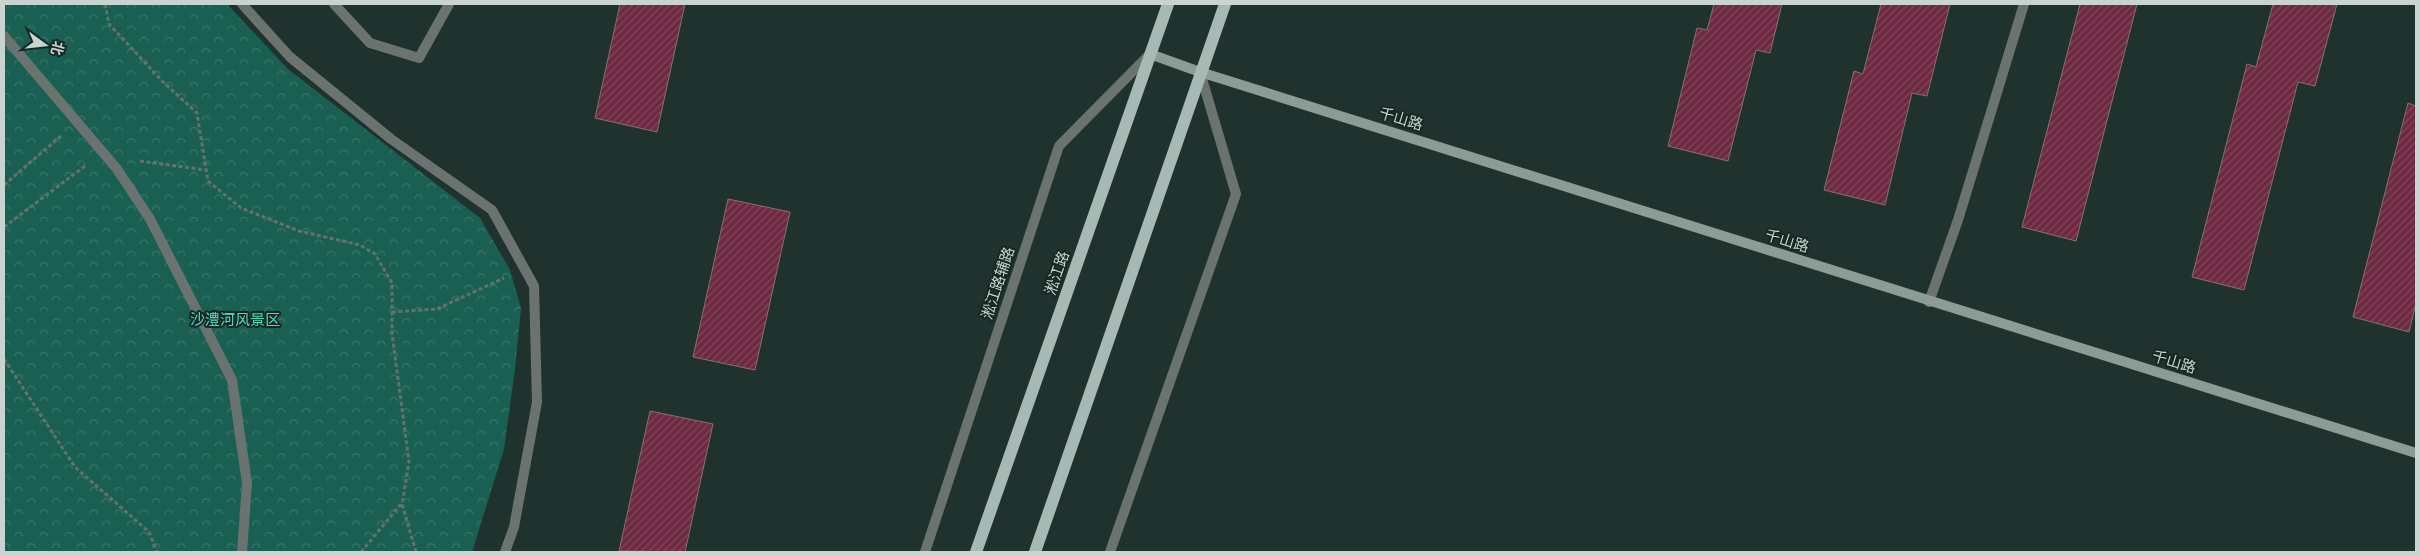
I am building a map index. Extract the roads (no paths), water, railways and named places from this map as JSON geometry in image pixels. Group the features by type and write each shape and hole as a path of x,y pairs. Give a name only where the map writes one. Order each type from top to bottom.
{"main road":[{"name":"淞江路","path":"976,552 1168,4"},
{"path":"1035,552 1225,4"}],"street":[{"path":"242,4 290,57 391,139 492,210 534,286 537,402 514,527 505,552"},
{"path":"334,4 370,43 419,58 449,4"},
{"path":"1929,302 1958,220 2024,4"},
{"path":"4,36 116,169 150,219 232,380 247,483 242,552"},
{"name":"千山路","path":"1150,54 1200,72 1929,302 2416,453"},
{"name":"淞江路辅路","path":"925,552 1059,146 1150,54"},
{"path":"1110,552 1236,194 1200,72"}],"park label":[{"name":"沙澧河风景区","path":"235,320"}]}
